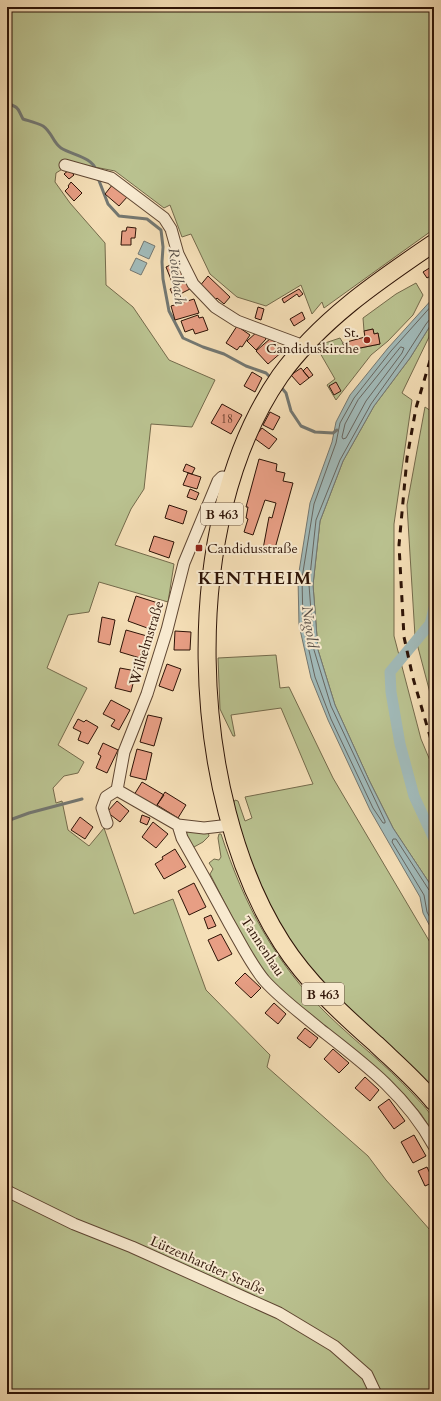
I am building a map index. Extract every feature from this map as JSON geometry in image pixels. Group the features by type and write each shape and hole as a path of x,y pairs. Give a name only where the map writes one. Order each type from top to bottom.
{"main road":[{"name":"B 463","path":"434,243 355,299 337,314 304,346 272,388 246,438 232,478 222,516 215,551 209,600 208,649 208,687 215,755 230,825 254,892 283,945 301,970 326,998 404,1070 434,1102"}],"street":[{"path":"65,165 111,178 164,218 171,229 178,254 193,284 215,307 237,321 304,346"},
{"name":"Wilhelmstraße","path":"117,790 124,752 146,694 167,630 184,563 218,481 222,477 232,478"},
{"path":"107,823 102,808 106,797 117,790 178,825 204,828 230,825"},
{"name":"Tannenhau","path":"178,825 182,838 247,955 264,980 287,1002 361,1060 388,1084 402,1099 425,1130 434,1146"},
{"name":"Lützenhardter Straße","path":"7,1191 74,1224 139,1250 279,1313 334,1346 367,1375 376,1394"}],"green space":[{"path":"7,7 434,7 434,229 324,308 322,302 312,314 301,285 266,306 237,297 210,274 191,234 182,237 170,205 164,208 115,171 69,162 64,168 56,173 55,182 70,203 105,243 106,285 133,307 169,360 215,380 192,427 151,424 144,489 131,509 115,545 174,564 168,602 99,582 89,612 68,615 47,668 87,688 58,745 84,762 78,773 64,776 53,788 56,803 62,801 68,830 89,846 104,828 134,914 173,899 206,990 270,1055 267,1067 368,1156 386,1180 430,1230 434,1231 434,1394 7,1394"},
{"path":"416,283 423,295 413,315 388,341 371,355 336,400 327,385 335,379 316,346 340,338 346,351 380,344 378,333 374,334 373,329 364,331 363,318 396,294"},
{"path":"430,326 429,337 402,393 412,400 394,524 394,636 421,739 434,770 434,890 393,828 369,780 335,705 318,650 313,585 320,521 343,461 374,406 410,358"},
{"path":"425,407 434,413 434,708 415,636 407,505"},
{"path":"276,655 280,688 289,687 333,778 434,949 434,1092 306,967 267,906 231,808 235,800 238,801 245,821 252,818 245,797 313,784 281,708 231,715 235,736 233,736 220,709 218,658"},
{"path":"189,830 208,832 209,836 203,842 194,847 191,846 185,834"},
{"path":"219,834 221,834 230,860 251,908 276,953 309,995 328,1015 392,1073 423,1105 434,1121 434,1134 421,1114 404,1094 376,1068 284,993 264,973 251,954 210,874 213,869 209,863 214,859 219,860 221,857 218,838"}],"water":[{"path":"144,241 155,246 149,259 138,254"},
{"path":"136,258 147,263 141,275 130,270"},
{"name":"Nagold","path":"434,297 434,321 410,358 374,406 343,461 320,521 313,585 318,650 335,705 369,780 393,828 434,890 434,934 423,913 420,897 370,810 328,720 311,678 299,625 298,578 310,503 332,442 336,422 350,395 388,348"}],"building":[{"path":"69,170 74,175 69,179 64,174"},
{"path":"71,182 82,193 74,201 65,191"},
{"path":"113,184 128,196 119,206 105,194"},
{"path":"127,227 136,228 135,238 131,238 131,245 121,245 122,231 126,231"},
{"path":"177,262 190,289 174,297 170,289 174,287 166,267"},
{"path":"431,267 434,274 427,278 423,272"},
{"path":"208,276 230,297 224,304 217,298 214,301 199,287"},
{"path":"299,289 303,294 299,297 297,294 284,303 282,299"},
{"path":"194,299 199,313 175,320 171,306"},
{"path":"258,307 264,309 261,320 255,318"},
{"path":"302,312 305,319 294,326 290,319"},
{"path":"198,315 199,318 203,317 208,330 195,334 193,329 185,332 181,321"},
{"path":"237,326 250,335 242,347 240,346 237,350 226,343"},
{"name":"St. Candiduskirche","path":"373,329 374,334 378,333 380,344 345,351 343,343 365,337 364,331"},
{"path":"258,331 266,339 256,350 247,341"},
{"path":"271,338 283,351 268,364 256,351"},
{"path":"307,367 313,375 309,378 303,371"},
{"path":"301,368 309,378 300,385 291,375"},
{"path":"252,372 262,378 255,392 244,386"},
{"path":"336,382 341,391 334,395 329,386"},
{"path":"222,404 242,415 231,434 211,423"},
{"path":"270,412 280,417 273,430 263,425"},
{"path":"262,428 277,439 269,449 254,438"},
{"path":"259,459 277,464 276,471 285,473 283,481 293,483 274,552 263,549 269,517 272,518 276,503 265,500 253,535 244,532 248,519 246,518 248,507 246,507"},
{"path":"186,464 195,468 192,474 183,471"},
{"path":"188,473 201,477 197,489 183,485"},
{"path":"190,489 199,493 196,500 187,497"},
{"path":"169,505 187,511 183,524 165,518"},
{"path":"154,536 174,542 169,558 149,551"},
{"path":"136,596 158,603 150,629 128,621"},
{"path":"102,617 115,620 110,645 98,642"},
{"path":"126,630 147,636 140,658 120,652"},
{"path":"175,631 191,632 190,650 174,650"},
{"path":"167,664 181,669 173,691 159,686"},
{"path":"120,668 136,671 131,692 115,688"},
{"path":"111,700 130,710 119,730 111,726 115,720 103,714"},
{"path":"148,715 162,718 154,746 140,742"},
{"path":"78,719 84,722 86,720 98,727 88,744 78,740 81,732 73,728"},
{"path":"103,743 118,750 107,773 96,768 101,756 98,754"},
{"path":"137,749 152,753 146,780 130,776"},
{"path":"142,782 164,795 155,808 134,795"},
{"path":"165,792 186,805 178,818 157,805"},
{"path":"117,801 129,811 120,822 107,812"},
{"path":"142,815 150,818 147,825 140,822"},
{"path":"80,817 93,827 85,839 71,830"},
{"path":"153,822 168,834 156,848 142,837"},
{"path":"175,849 186,867 164,879 155,864 163,859 162,857"},
{"path":"194,883 206,907 189,915 178,891"},
{"path":"211,915 216,926 208,929 204,918"},
{"path":"221,934 232,954 218,961 208,940"},
{"path":"245,973 261,988 251,998 235,983"},
{"path":"274,1003 286,1014 278,1024 265,1013"},
{"path":"305,1028 318,1038 310,1048 297,1038"},
{"path":"333,1049 349,1063 339,1073 324,1059"},
{"path":"365,1077 379,1090 370,1101 355,1088"},
{"path":"389,1099 405,1121 394,1129 378,1107"},
{"path":"414,1135 426,1156 413,1163 401,1142"},
{"path":"427,1167 434,1182 425,1186 418,1171"}],"waterway":[{"name":"Rötelbach","path":"7,103 18,109 23,119 46,128 58,146 86,159 94,166 96,170"},
{"name":"Rötelbach","path":"98,178 108,204 119,216 147,219 161,230 163,247 163,279 169,311 183,338 224,354 246,366 266,373 273,380"},
{"name":"Rötelbach","path":"280,386 286,393 291,411 301,426 315,432 333,433 337,430"},
{"path":"434,608 430,624 390,672 391,692 400,744 414,796 434,839"},
{"path":"7,821 29,813 82,799"}],"railway":[{"path":"434,347 416,408 407,458 399,545 404,637 413,678 434,750"}],"place":[{"name":"St. Candiduskirche","path":"367,340"},
{"name":"Candidusstraße","path":"199,548"}],"district":[{"name":"KENTHEIM","path":"255,578"}]}
